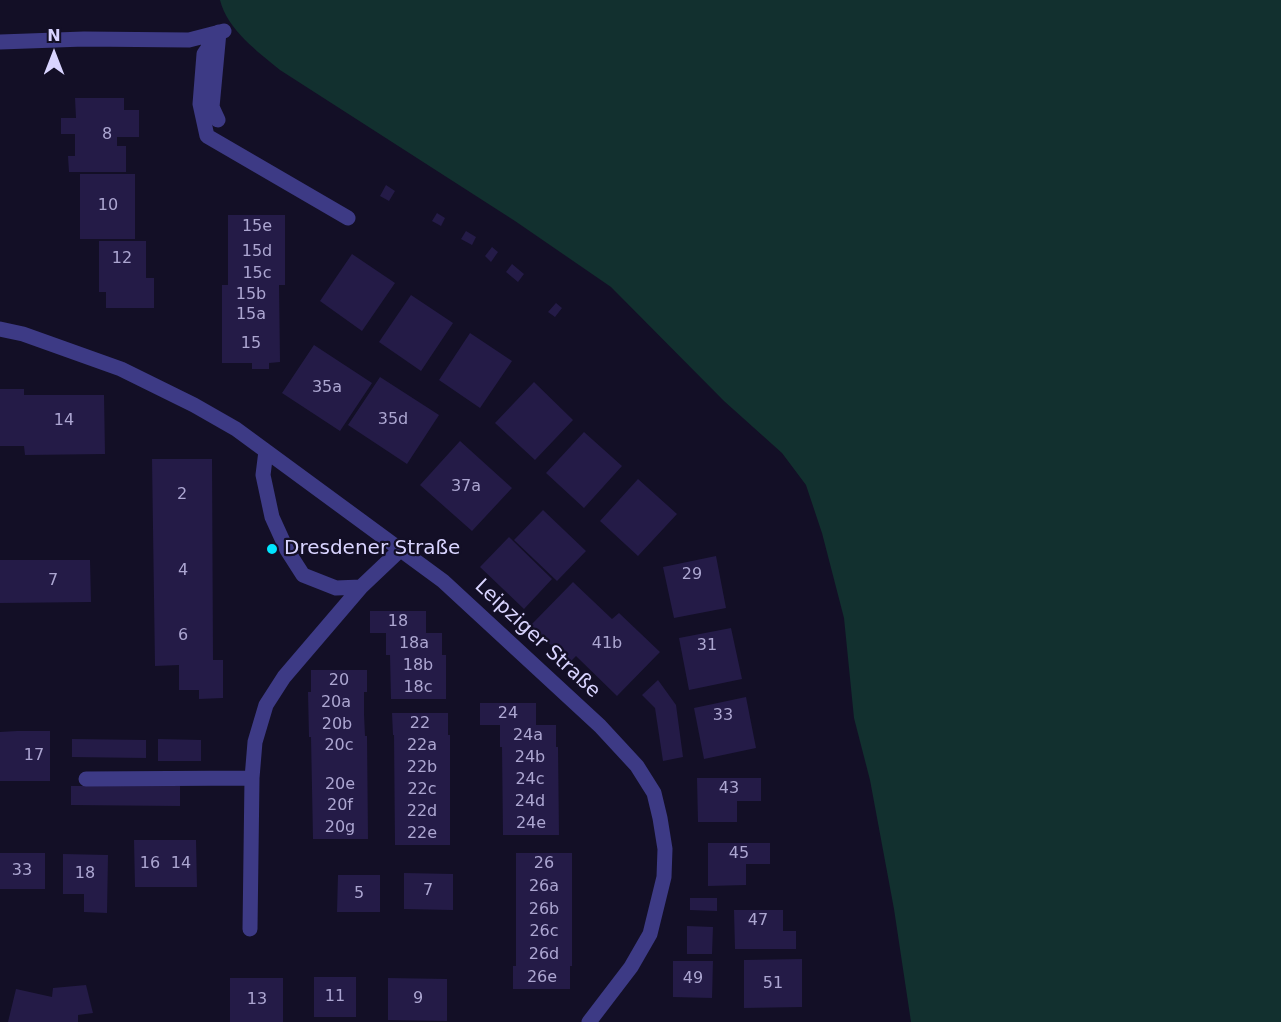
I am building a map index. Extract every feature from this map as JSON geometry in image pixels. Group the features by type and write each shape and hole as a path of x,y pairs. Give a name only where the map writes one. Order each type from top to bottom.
{"street":[{"path":"0,42 84,39 189,40 223,31"},
{"path":"218,120 212,107 223,31"},
{"path":"223,31 204,54 201,104 207,136 348,218"},
{"name":"Leipziger Straße","path":"0,329 23,334 121,369 236,429 443,581 600,726 637,766 654,793 665,849 664,877 659,905 650,934 632,967 589,1022"},
{"path":"266,452 263,475 272,517 286,550 303,575 336,588 360,587"},
{"path":"250,929 252,778 255,742 266,705 284,677 360,587 400,550"},
{"path":"86,779 252,778"}],"green space":[{"path":"220,0 1281,0 1281,1022 911,1022 894,909 870,780 854,718 844,618 822,533 806,485 782,453 724,401 611,287 515,221 280,70 253,48 236,30 229,21"}],"building":[{"path":"75,98 124,98 124,110 139,110 139,137 117,137 117,146 126,146 126,172 69,172 68,156 75,156 75,134 61,134 61,118 76,118"},
{"path":"80,174 135,174 135,239 80,239"},
{"path":"386,185 395,191 389,201 380,196"},
{"path":"437,213 445,218 441,226 432,221"},
{"path":"228,215 285,215 285,285 279,285 280,362 269,363 269,369 252,369 252,363 222,363 222,285 228,285"},
{"path":"466,231 476,237 472,245 461,239"},
{"path":"99,241 146,241 146,278 154,278 154,308 106,308 106,292 99,292"},
{"path":"492,247 498,252 491,262 485,256"},
{"path":"352,254 395,283 362,331 320,301"},
{"path":"512,264 524,274 518,282 506,272"},
{"path":"411,295 453,323 421,371 379,342"},
{"path":"556,303 562,308 555,317 548,312"},
{"path":"470,333 512,361 480,408 439,380"},
{"path":"314,345 372,383 340,431 282,393"},
{"path":"380,377 439,415 407,464 348,425"},
{"path":"534,382 573,420 535,460 495,423"},
{"path":"0,389 24,389 24,395 104,395 105,454 25,455 24,446 0,446"},
{"path":"584,432 622,466 584,508 546,473"},
{"path":"460,441 512,488 472,531 420,485"},
{"path":"152,459 212,459 213,660 223,660 223,698 199,699 199,690 179,690 179,665 155,666"},
{"path":"638,479 677,514 638,556 600,521"},
{"path":"543,510 586,551 557,581 514,540"},
{"path":"509,537 552,579 524,609 480,567"},
{"path":"716,556 726,608 674,618 663,567"},
{"path":"0,560 90,560 91,602 0,603"},
{"path":"573,582 612,619 619,613 660,652 617,696 576,656 569,663 531,625"},
{"path":"370,611 426,611 426,633 442,633 442,655 446,655 446,699 391,699 390,655 386,655 386,633 370,633"},
{"path":"731,628 742,679 689,690 679,638"},
{"path":"311,670 367,670 364,714 365,736 367,736 368,839 313,839 308,692 311,692"},
{"path":"658,680 676,705 683,757 663,761 655,708 642,695"},
{"path":"746,697 756,748 704,759 694,708"},
{"path":"480,703 536,703 536,725 556,725 559,835 503,835 500,725 480,725"},
{"path":"392,713 448,713 450,845 395,845"},
{"path":"50,731 50,781 0,781 0,732"},
{"path":"72,739 146,740 146,758 72,757"},
{"path":"158,739 201,740 201,761 158,761"},
{"path":"697,778 761,778 761,801 737,801 737,822 698,822"},
{"path":"71,786 180,786 180,806 71,805"},
{"path":"134,840 196,840 197,887 135,887"},
{"path":"708,843 770,843 770,864 746,864 746,885 708,886"},
{"path":"0,853 45,853 45,889 0,889"},
{"path":"516,853 572,853 570,989 513,989 513,966 516,966"},
{"path":"63,854 108,855 107,913 84,912 84,894 63,894"},
{"path":"404,873 453,874 453,910 404,909"},
{"path":"338,875 380,875 380,912 337,912"},
{"path":"690,898 717,898 717,911 690,910"},
{"path":"734,910 783,910 783,931 796,931 796,949 735,949"},
{"path":"687,926 713,927 712,954 687,954"},
{"path":"802,959 802,1007 744,1008 744,960"},
{"path":"673,961 713,961 712,998 673,997"},
{"path":"314,977 356,977 356,1017 314,1017"},
{"path":"230,978 283,978 283,1022 230,1022"},
{"path":"388,978 447,979 447,1021 388,1020"},
{"path":"86,985 93,1013 78,1015 78,1022 8,1022 16,989 52,997 53,988"}],"place":[{"name":"Dresdener Straße","path":"272,549"}]}
